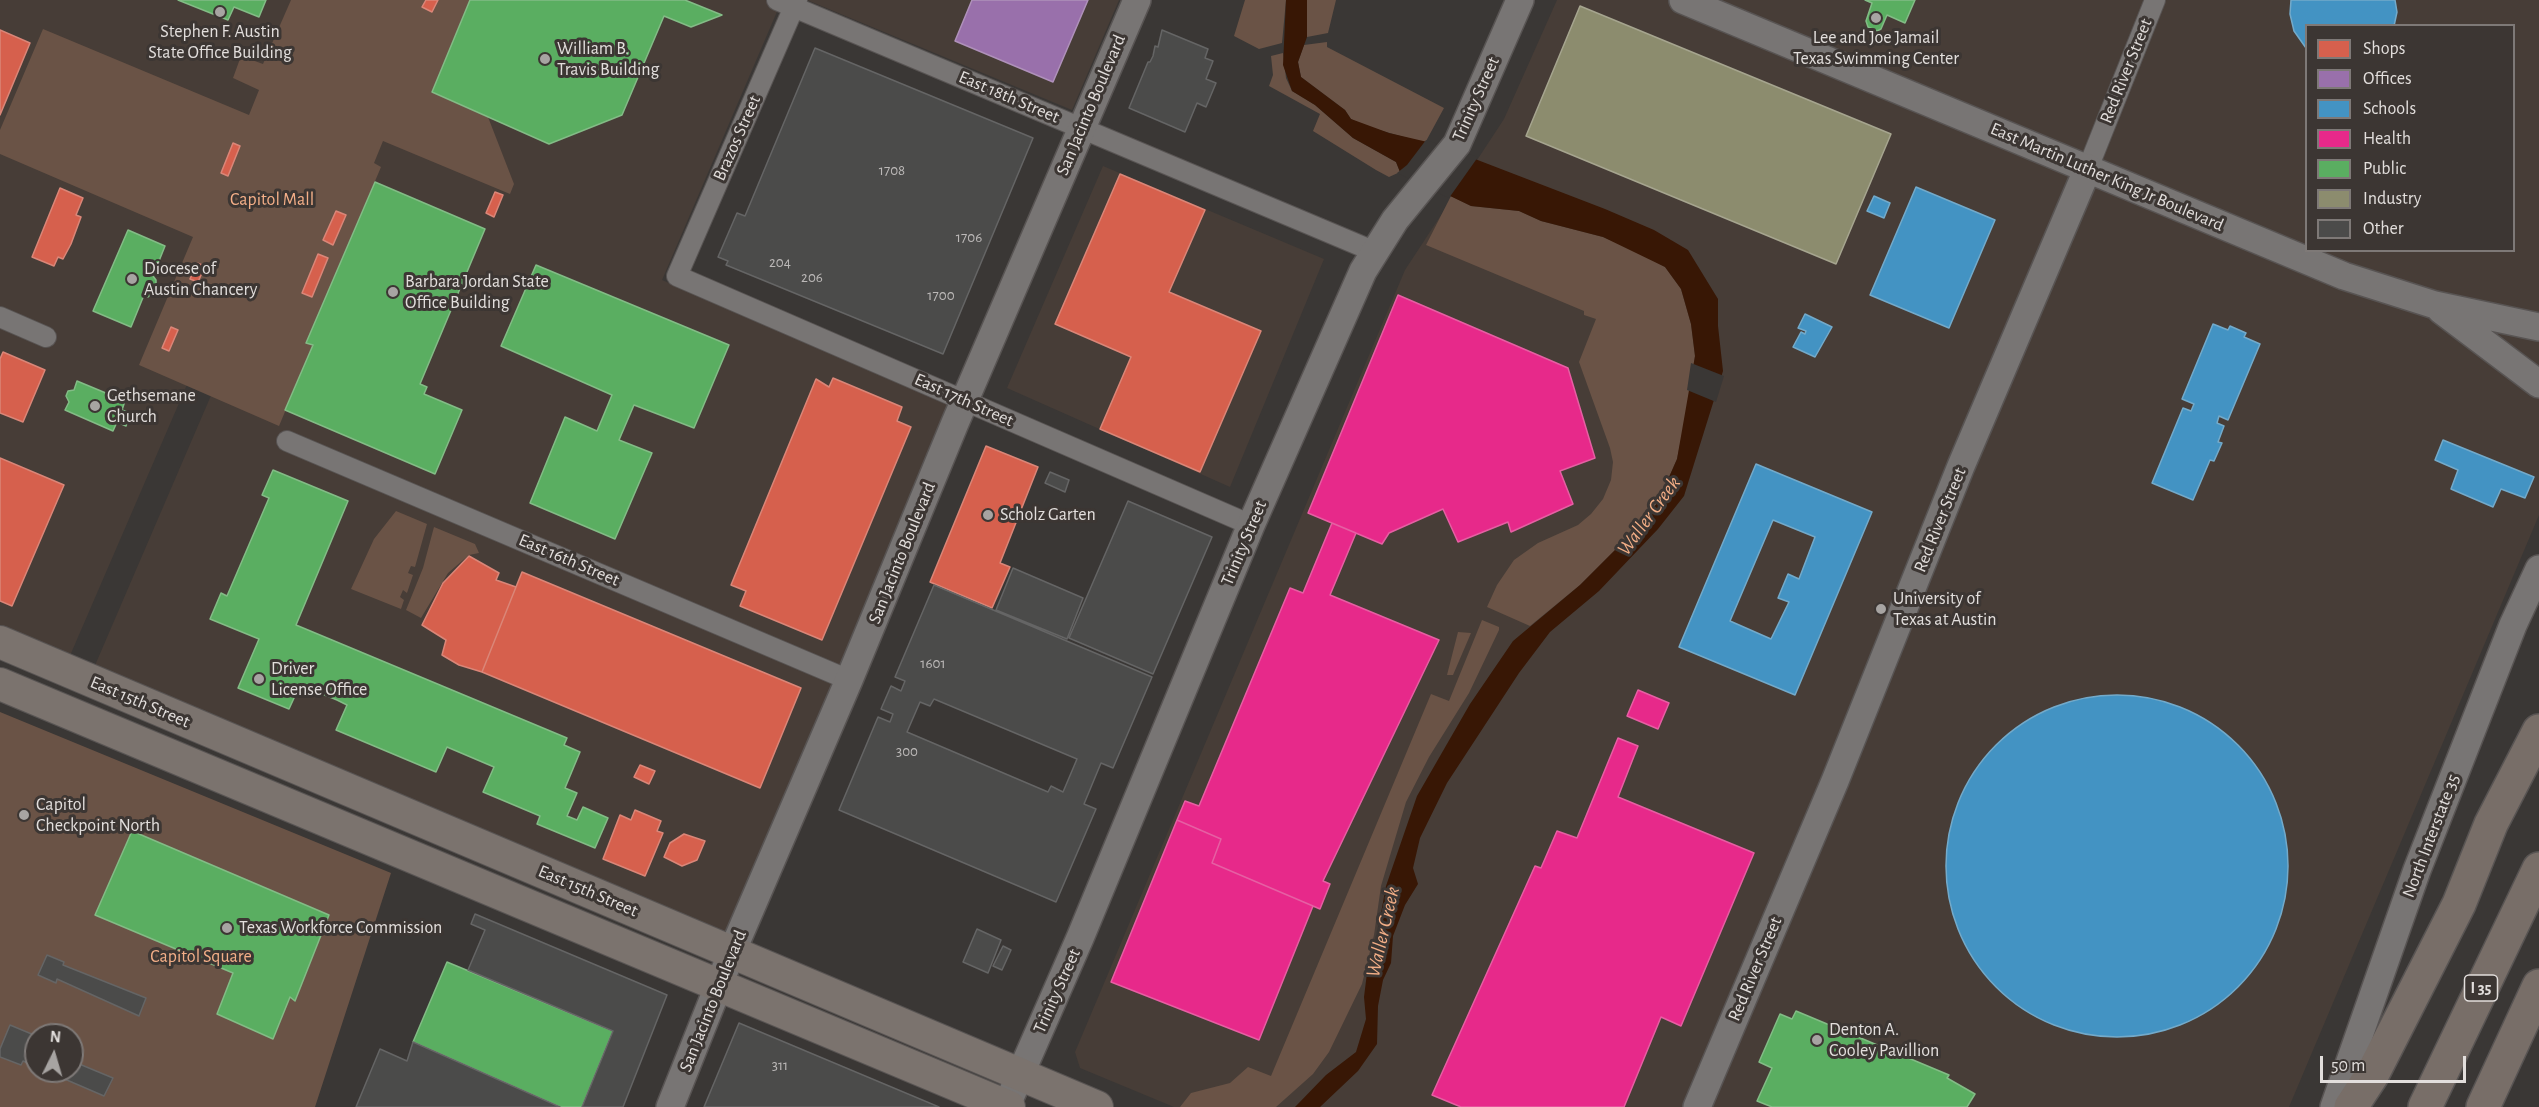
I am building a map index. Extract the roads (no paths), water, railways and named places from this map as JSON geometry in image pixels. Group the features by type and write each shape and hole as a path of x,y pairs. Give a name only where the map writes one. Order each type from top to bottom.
{"highway":[{"path":"2351,1107 2377,1065 2459,904 2482,852 2491,824 2539,731"},
{"path":"2482,852 2539,773"},
{"name":"I 35","path":"2424,1107 2539,869"},
{"path":"2483,1107 2536,993"},
{"path":"2496,1107 2536,993"}],"main road":[{"name":"San Jacinto Boulevard","path":"670,1107 718,985 849,680 1080,127 1137,0"},
{"name":"Trinity Street","path":"1007,1107 1080,938 1251,525 1373,251 1450,155 1520,0"},
{"name":"East Martin Luther King Jr Boulevard","path":"1683,0 2344,276 2435,306 2539,327"},
{"name":"Red River Street","path":"1697,1107 1835,781 1961,466 2088,168"},
{"path":"2435,306 2539,384"},
{"name":"North Interstate 35","path":"2334,1107 2417,870 2513,625 2539,569"},
{"name":"East 15th Street","path":"0,642 1097,1107"},
{"path":"63,711 78,675"},
{"name":"East 15th Street","path":"0,684 1007,1107"}],"street":[{"name":"Red River Street","path":"2088,168 2155,0"},
{"name":"East 18th Street","path":"789,2 1373,251"},
{"name":"Brazos Street","path":"676,276 789,2"},
{"name":"East 17th Street","path":"676,276 1251,525"},
{"path":"0,317 46,337"},
{"name":"East 16th Street","path":"287,441 849,680"},
{"path":"428,863 442,830"}],"water":[{"name":"Waller Creek","path":"1286,0 1307,0 1307,37 1298,62 1301,77 1345,110 1351,119 1389,133 1436,144 1605,209 1654,230 1688,250 1718,299 1718,326 1723,371 1684,496 1658,529 1599,591 1550,632 1519,673 1447,783 1420,838 1413,868 1418,884 1405,905 1393,936 1391,963 1383,980 1378,1006 1377,1044 1358,1071 1320,1107 1295,1107 1326,1075 1356,1052 1366,1019 1364,997 1367,973 1386,886 1417,796 1470,704 1513,641 1580,585 1633,532 1658,502 1677,459 1695,356 1691,324 1681,289 1665,267 1603,237 1541,221 1519,211 1471,206 1400,172 1396,162 1353,138 1315,105 1292,91 1283,65"}],"place":[{"name":"Stephen F. Austin State Office Building","path":"220,12"},
{"name":"Lee and Joe Jamail Texas Swimming Center","path":"1876,18"},
{"name":"William B. Travis Building","path":"545,59"},
{"name":"Diocese of Austin Chancery","path":"132,279"},
{"name":"Barbara Jordan State Office Building","path":"393,292"},
{"name":"Gethsemane Church","path":"95,406"},
{"name":"Scholz Garten","path":"988,515"},
{"name":"University of Texas at Austin","path":"1881,609"},
{"name":"Driver License Office","path":"259,679"},
{"name":"Capitol Checkpoint North","path":"24,815"},
{"name":"Texas Workforce Commission","path":"227,928"},
{"name":"Denton A. Cooley Pavillion","path":"1817,1040"}],"park label":[{"name":"Capitol Mall","path":"272,200"},
{"name":"Capitol Square","path":"201,957"}]}
